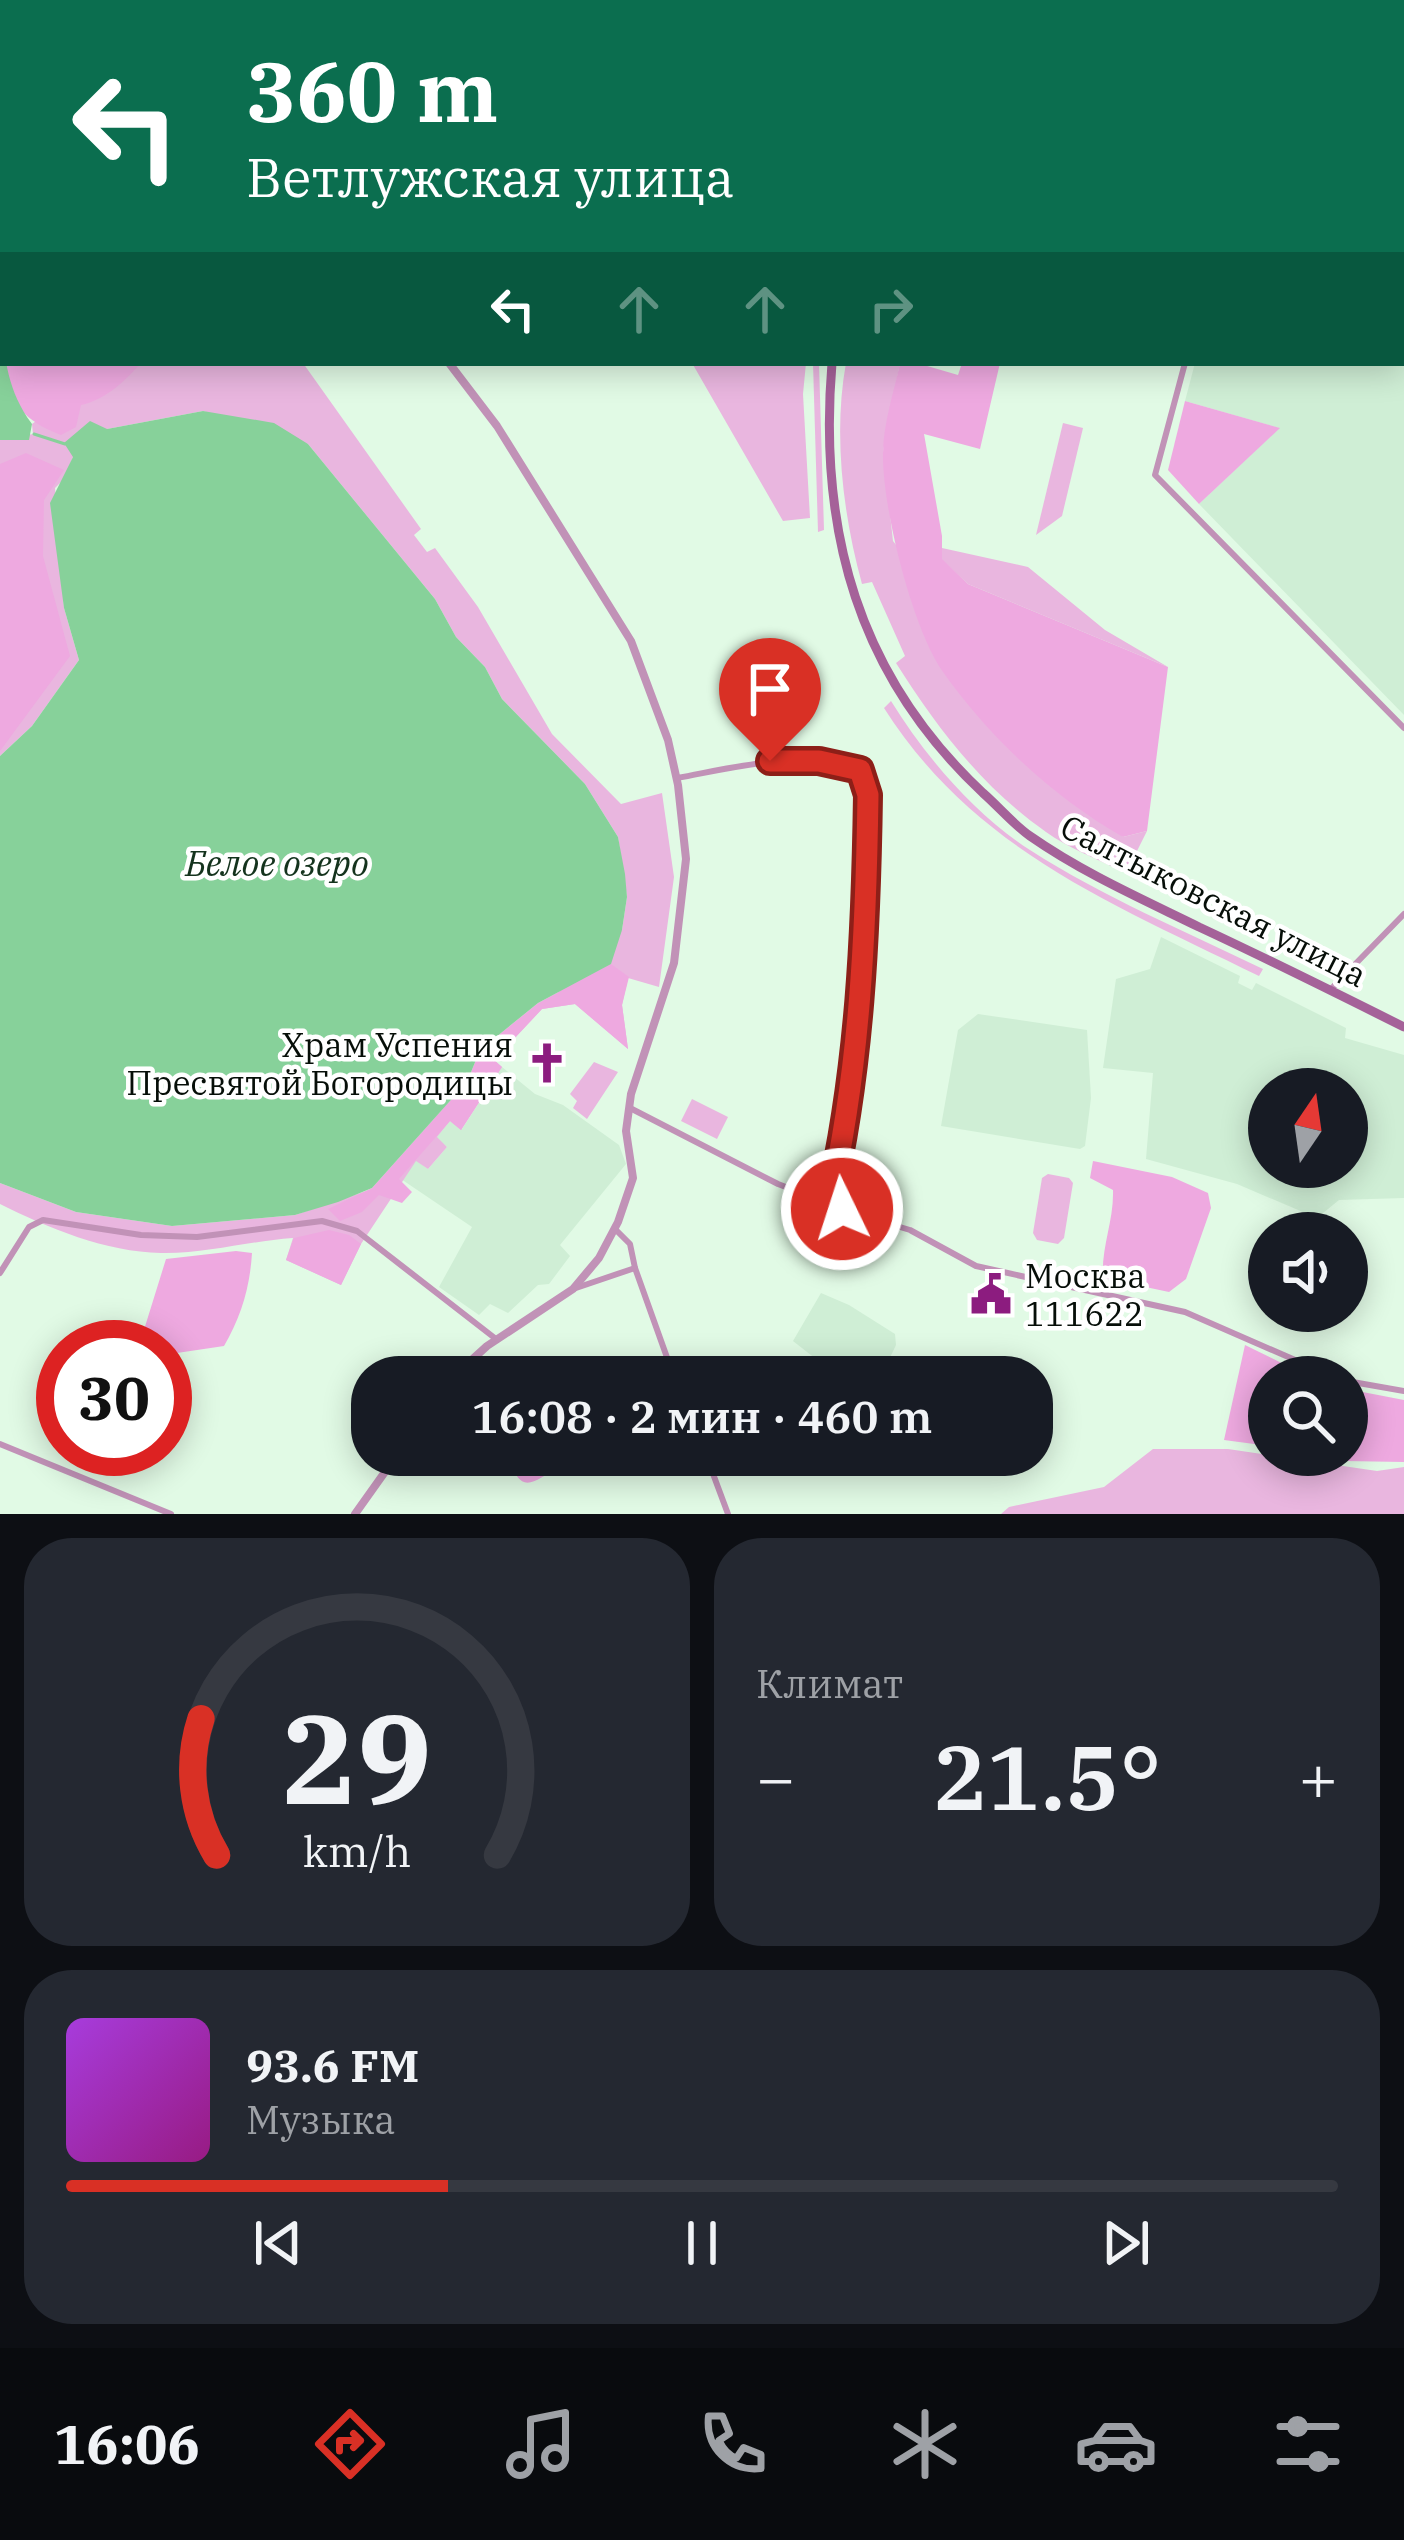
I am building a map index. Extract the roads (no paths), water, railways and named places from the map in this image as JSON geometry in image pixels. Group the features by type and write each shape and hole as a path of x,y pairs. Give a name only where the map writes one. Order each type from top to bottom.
{"main road":[{"name":"Салтыковская улица","path":"832,366 830,461 836,533 854,593 889,677 921,728 1028,835 1102,880 1404,1027"}],"street":[{"path":"450,366 497,426 631,641 677,778 686,859 680,932 628,1107 626,1131 633,1178 615,1229 573,1289"},
{"path":"1184,366 1155,476 1404,728"},
{"path":"677,778 770,761 819,761 860,770 868,795 859,1033 847,1123 829,1204"},
{"path":"1330,990 1404,914"},
{"path":"628,1107 778,1184 910,1230 976,1266 1184,1312 1286,1356"},
{"path":"0,1273 28,1227 43,1220 141,1235 197,1237 338,1223 357,1231 496,1339"},
{"path":"615,1229 630,1244 666,1356"},
{"path":"599,1258 599,1267 611,1275"},
{"path":"477,1356 573,1289 635,1268"},
{"path":"1368,1385 1404,1391"},
{"path":"0,1444 171,1514"},
{"path":"355,1514 382,1476"},
{"path":"714,1476 728,1514"}],"water":[{"path":"0,366 7,366 12,387 32,424 29,440 0,440"},
{"name":"Белое озеро","path":"203,411 274,423 308,444 435,599 456,637 485,667 502,699 585,784 618,837 627,897 611,964 538,1003 480,1050 467,1082 372,1188 295,1215 172,1226 76,1212 0,1183 0,756 32,726 79,660 64,608 50,503 73,457 64,443 90,421 107,429"}],"waterway":[{"path":"34,434 65,444"}],"place":[{"name":"Храм Успения Пресвятой Богородицы","path":"547,1063"},
{"name":"Москва 111622","path":"991,1294"}]}
